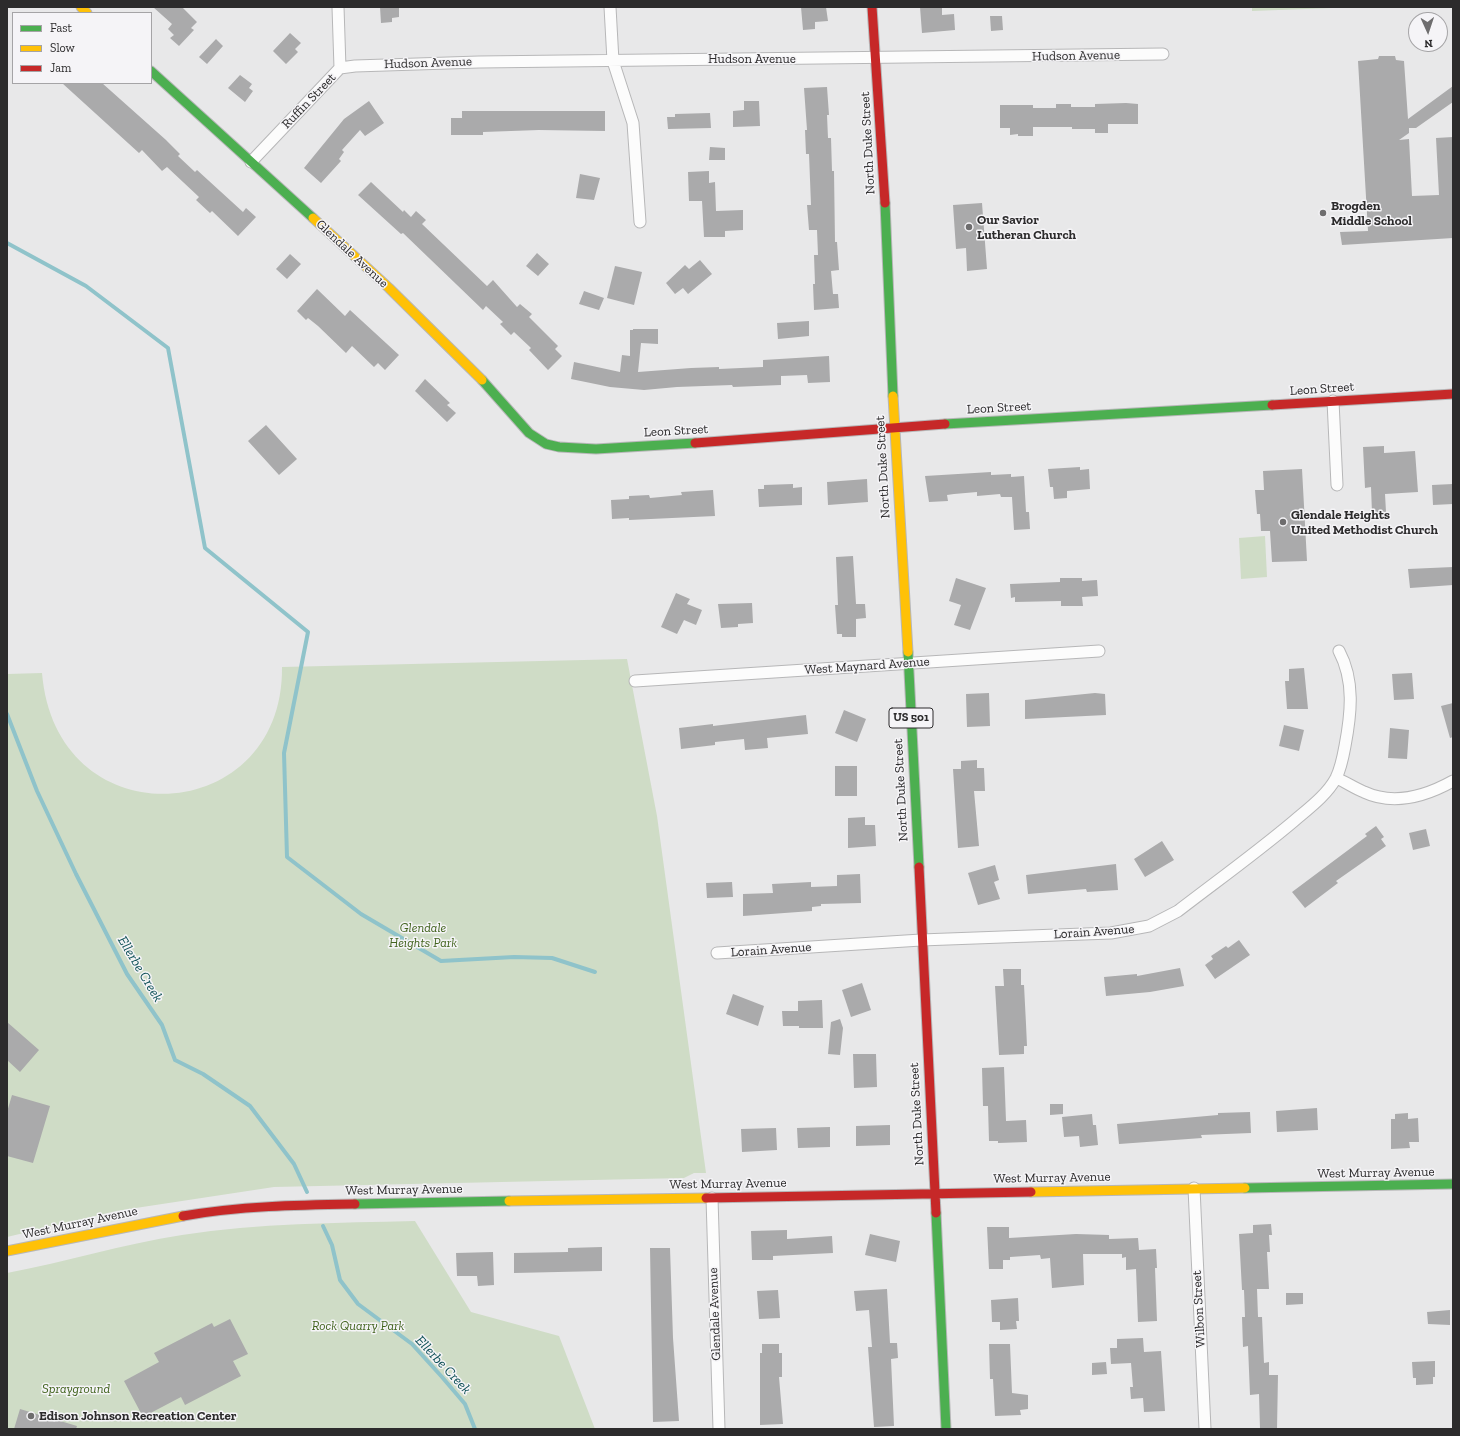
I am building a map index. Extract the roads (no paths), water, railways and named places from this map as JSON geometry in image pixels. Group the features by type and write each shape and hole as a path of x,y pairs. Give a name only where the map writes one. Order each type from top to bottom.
{"main road":[{"name":"North Duke Street","path":"872,7 883,165 894,427 909,663 921,940 946,1429"},
{"name":"Glendale Avenue","path":"152,72 389,288 489,387 529,433 546,444"},
{"name":"Leon Street","path":"546,444 571,449 752,440 894,427 1453,394"},
{"name":"West Murray Avenue","path":"7,1251 136,1224 214,1211 265,1206 712,1198 934,1192 1453,1184"}],"street":[{"name":"Ruffin Street","path":"251,162 340,68 338,7"},
{"path":"610,7 613,61 633,123 636,145 640,222"},
{"name":"Hudson Avenue","path":"340,68 355,66 472,62 1163,54"},
{"path":"1333,401 1336,485"},
{"name":"West Maynard Avenue","path":"635,681 1099,651"},
{"name":"Lorain Avenue","path":"718,953 921,940 1111,933 1150,926 1178,911 1279,834 1330,788 1341,767 1349,725 1351,700 1345,661 1339,651"},
{"path":"1336,778 1375,796 1394,798 1419,796 1453,781"},
{"name":"Wilbon Street","path":"1194,1188 1205,1429"},
{"name":"Glendale Avenue","path":"712,1198 719,1429"}],"waterway":[{"path":"7,243 86,286 168,348 205,548 308,632 284,753 287,857 361,914 441,961 514,957 552,958 595,972"},
{"name":"Ellerbe Creek","path":"7,714 37,791 76,874 127,974 162,1025 175,1060 203,1074 250,1106 294,1164 307,1192"},
{"name":"Ellerbe Creek","path":"323,1226 332,1245 340,1280 358,1304 412,1344 442,1377 465,1404 475,1429"}],"place":[{"name":"Brogden Middle School","path":"1323,213"},
{"name":"Our Savior Lutheran Church","path":"969,227"},
{"name":"Glendale Heights United Methodist Church","path":"1283,522"},
{"name":"Edison Johnson Recreation Center","path":"31,1416"}],"park label":[{"name":"Glendale Heights Park","path":"423,936"},
{"name":"Rock Quarry Park","path":"358,1326"},
{"name":"Sprayground","path":"76,1389"}]}
